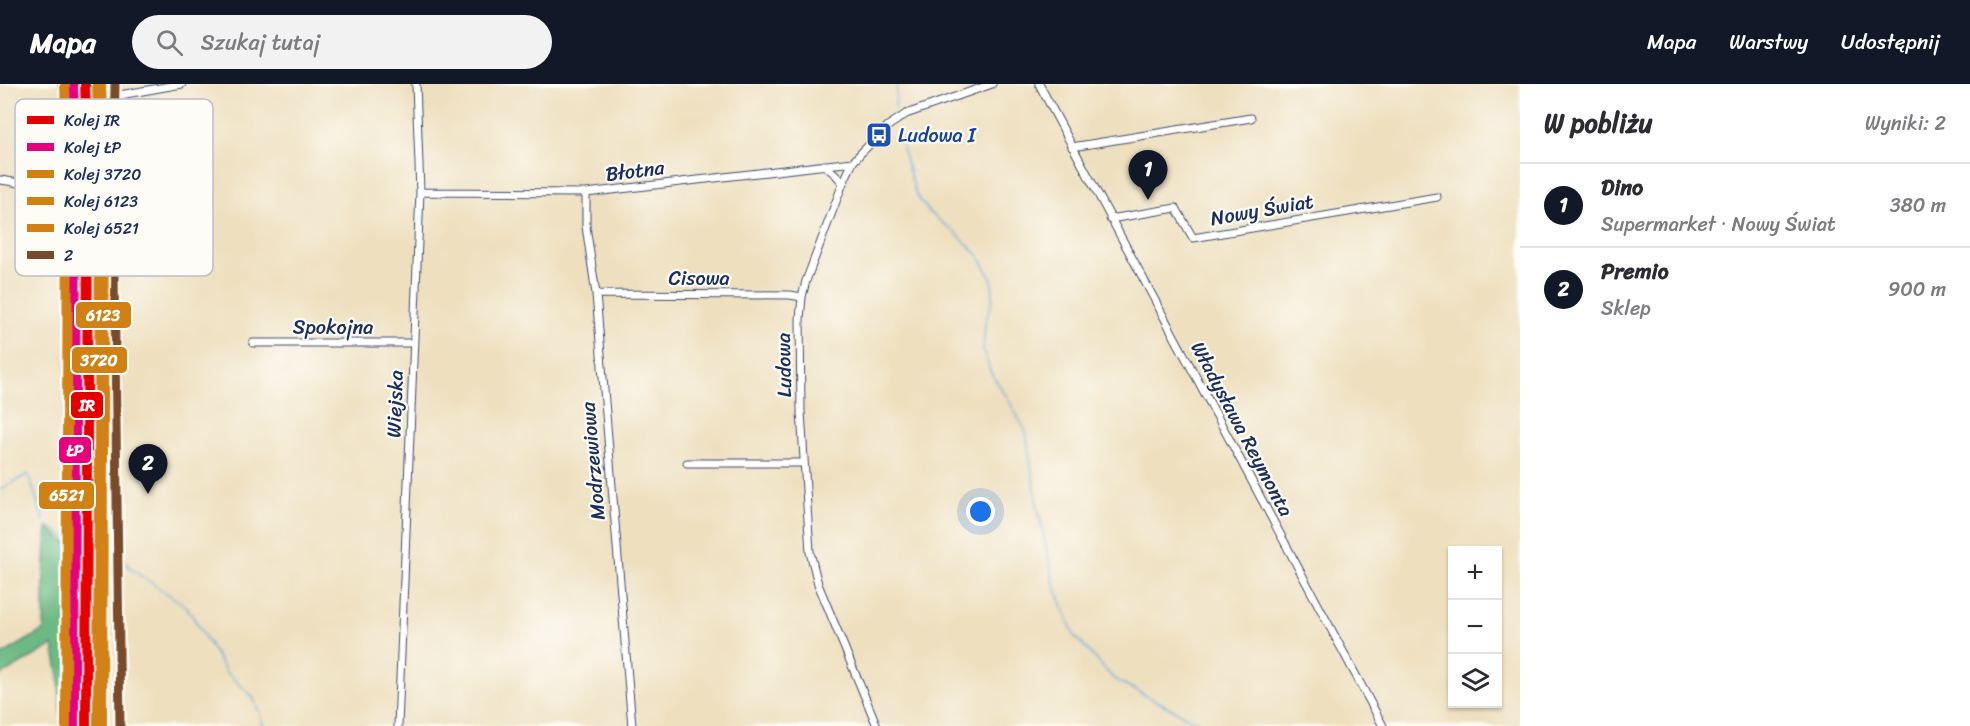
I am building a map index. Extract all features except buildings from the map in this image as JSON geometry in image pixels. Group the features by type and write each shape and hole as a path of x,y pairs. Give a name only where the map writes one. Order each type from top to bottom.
{"main road":[{"path":"114,99 115,84"},
{"path":"114,276 120,726"}],"street":[{"path":"62,84 63,99"},
{"path":"114,96 182,84"},
{"name":"Wiejska","path":"398,726 420,192 416,84"},
{"name":"Ludowa","path":"877,726 813,568 804,463 800,333 802,297 843,183 854,162 879,135 898,119 916,110 992,84"},
{"name":"Władysława Reymonta","path":"1039,84 1383,726"},
{"path":"1072,147 1251,118"},
{"name":"Błotna","path":"420,192 586,193 854,162"},
{"path":"824,165 843,183"},
{"path":"0,180 15,181"},
{"name":"Modrzewiowa","path":"586,193 586,226 596,294 632,726"},
{"name":"Nowy Świat","path":"1110,219 1176,208 1193,238 1437,197"},
{"name":"Cisowa","path":"596,294 790,295 802,297"},
{"name":"Spokojna","path":"253,343 413,344"},
{"path":"687,463 804,463"}],"shaded area":[{"path":"84,84 91,84 92,99 84,99"},
{"path":"86,276 93,276 92,726 84,726"}],"green space":[{"path":"47,527 78,552 79,726 61,726 59,676 53,645 0,676 0,656 44,630"}],"waterway":[{"path":"895,108 897,84"},
{"path":"897,130 916,195 929,212 958,235 978,255 992,279 993,299 985,323 983,350 991,373 1026,432 1037,504 1054,584 1074,635 1114,679 1193,720 1211,726"},
{"path":"0,490 28,474 44,521"},
{"path":"48,526 79,546 84,546"},
{"path":"94,546 110,560"},
{"path":"124,561 131,569 187,607 226,672 253,697 264,726"}],"rail line":[{"name":"ŁP","path":"73,84 74,99"},
{"name":"IR","path":"85,84 86,99"},
{"name":"3720","path":"97,84 98,99"},
{"name":"6123","path":"101,84 102,99"},
{"name":"6521","path":"65,85 66,99"},
{"name":"6521","path":"66,726 68,276"},
{"name":"ŁP","path":"74,726 76,276"},
{"name":"IR","path":"86,726 88,276"},
{"name":"3720","path":"98,726 100,276"},
{"name":"6123","path":"102,726 104,276"}],"transit line":[{"name":"2","path":"115,84 115,99"},
{"name":"2","path":"114,276 120,726"}],"place":[{"name":"Ludowa I","path":"879,135"},
{"name":"Dino","path":"1148,200"},
{"name":"Premio","path":"148,494"}]}
